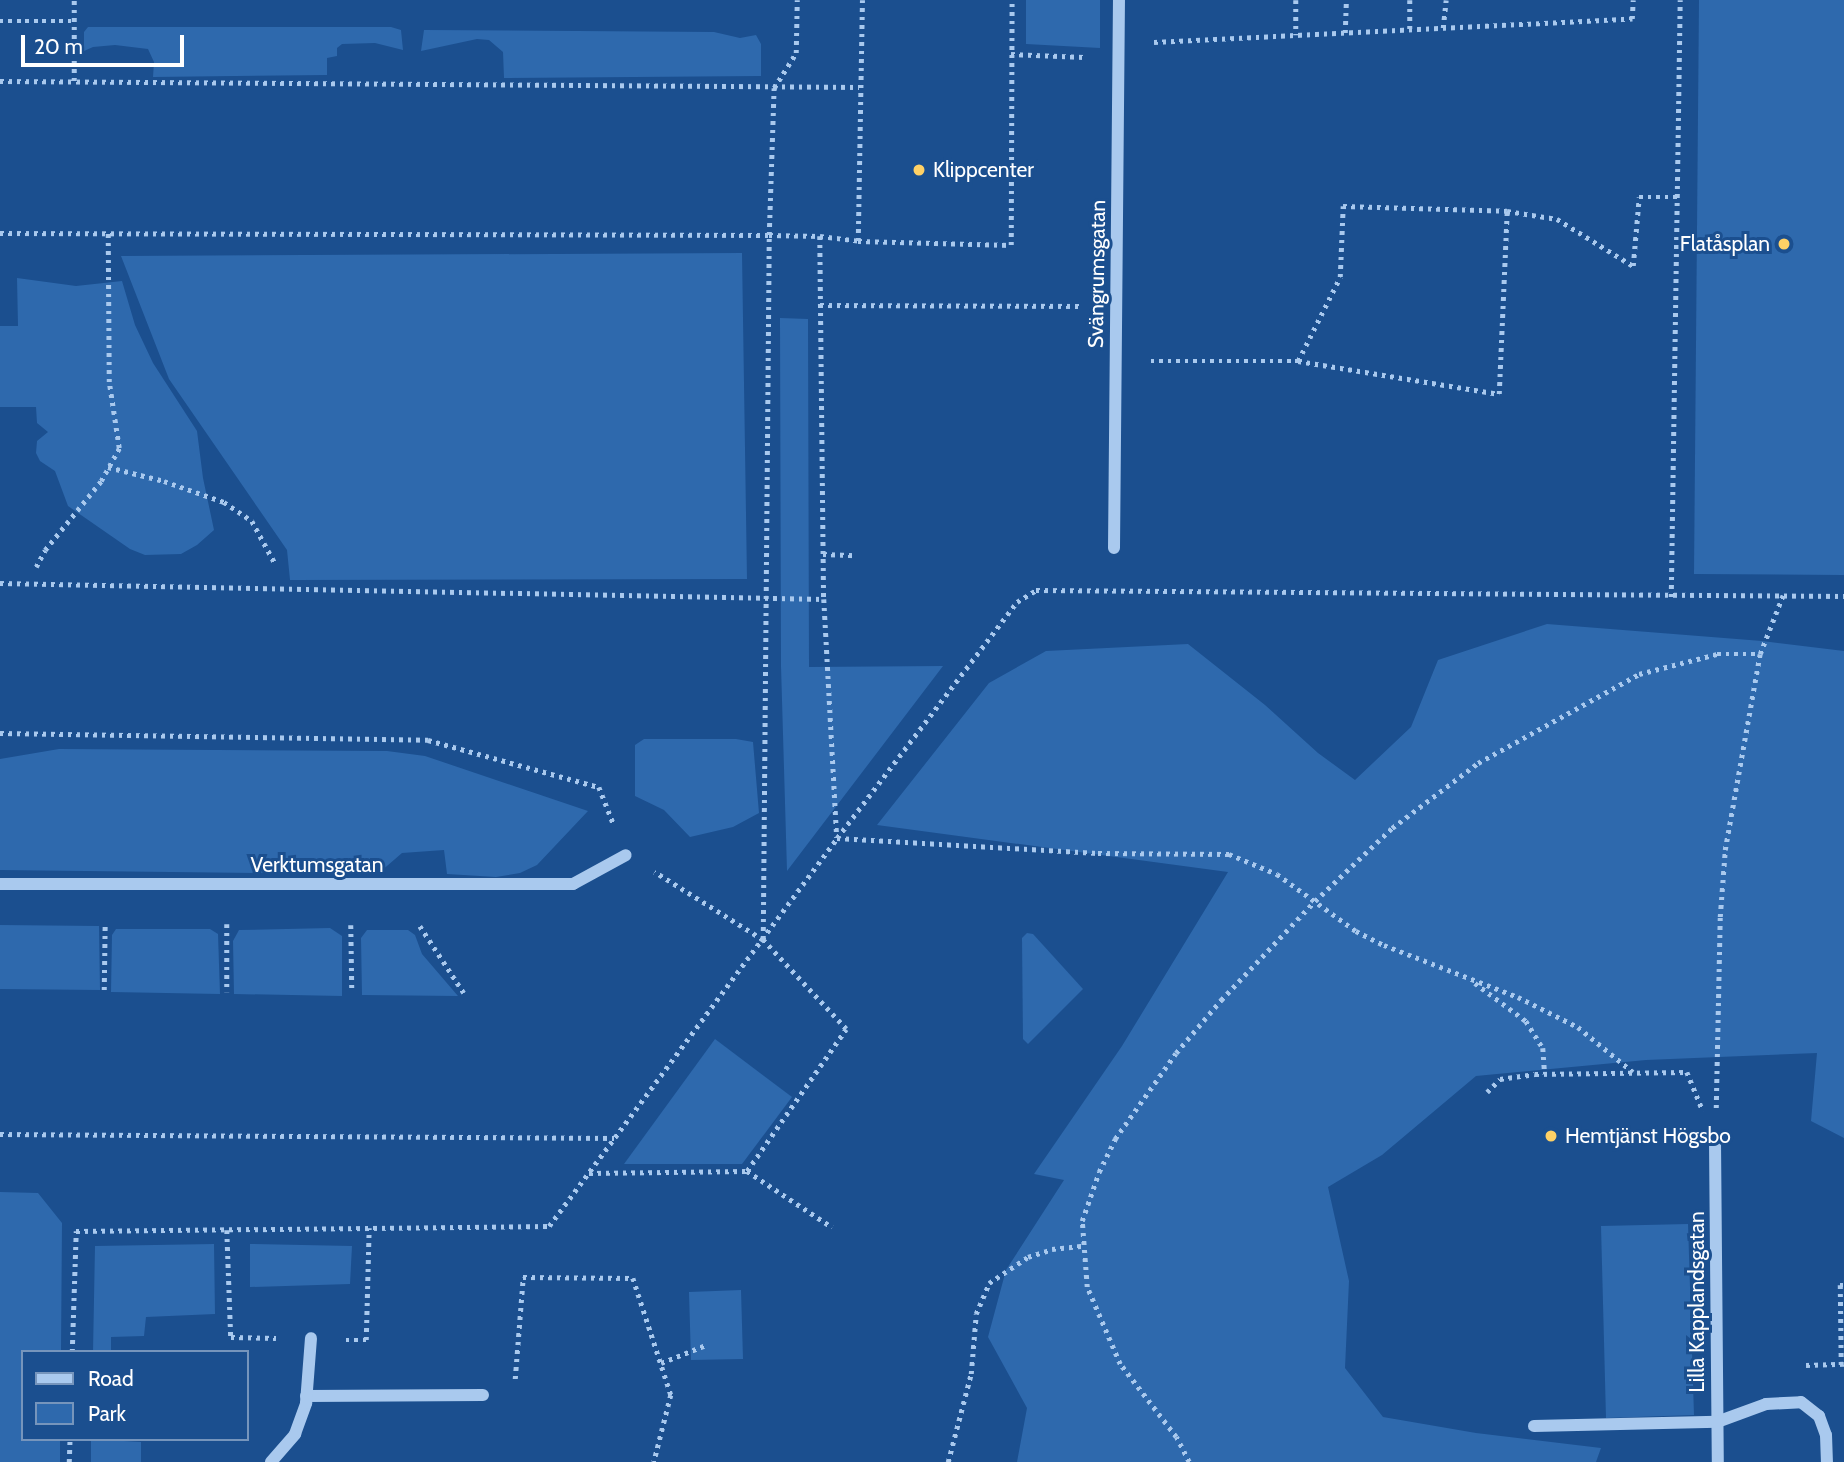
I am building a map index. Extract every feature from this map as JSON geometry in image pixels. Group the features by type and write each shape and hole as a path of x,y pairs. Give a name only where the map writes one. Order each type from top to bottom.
{"street":[{"name":"Svängrumsgatan","path":"1114,548 1119,0"},
{"name":"Verktumsgatan","path":"0,884 573,884 626,855"},
{"name":"Lilla Kapplandsgatan","path":"1715,1141 1718,1462"},
{"path":"271,1462 295,1434 306,1396 311,1338"},
{"path":"306,1396 483,1395"},
{"path":"1534,1426 1717,1422 1766,1404 1801,1402 1819,1416 1826,1435 1827,1462"}],"path":[{"path":"74,0 74,82"},
{"path":"764,940 769,235 774,88 796,53 797,0"},
{"path":"858,241 862,0"},
{"path":"0,233 769,235 820,236 858,241 1011,245 1012,0"},
{"path":"1296,0 1296,35"},
{"path":"1345,33 1346,0"},
{"path":"1410,0 1410,29"},
{"path":"1443,28 1446,0"},
{"path":"1119,44 1632,19 1633,0"},
{"path":"1671,597 1680,0"},
{"path":"0,21 75,21"},
{"path":"1012,54 1118,58"},
{"path":"0,81 859,87"},
{"path":"1298,361 1340,277 1343,206 1507,211 1557,219 1633,266 1639,197 1677,197"},
{"path":"1115,360 1298,361 1499,394 1507,211"},
{"path":"36,568 45,550 108,467 118,448 109,382 108,233"},
{"path":"820,236 824,599 836,838"},
{"path":"820,305 1116,307"},
{"path":"108,467 164,481 224,502 251,521 276,565"},
{"path":"823,554 856,555"},
{"path":"0,583 824,599"},
{"path":"72,1350 76,1231 549,1226 764,940 836,838 1017,602 1036,590 1671,597 1844,596"},
{"path":"1715,1141 1721,882 1733,794 1760,654 1783,595"},
{"path":"1189,1462 1176,1437 1120,1364 1087,1287 1082,1221 1099,1172 1115,1139 1177,1053 1221,1000 1315,901 1392,828 1478,763 1639,674 1717,654 1760,654"},
{"path":"0,733 428,740 599,787 626,855 764,940 846,1029 747,1171"},
{"path":"836,838 1098,853 1177,851 1229,854 1278,874 1356,931 1384,945 1518,997 1578,1027 1633,1072"},
{"path":"104,990 105,922"},
{"path":"227,924 227,992"},
{"path":"351,925 352,989"},
{"path":"420,926 464,993"},
{"path":"1469,979 1526,1021 1543,1048 1545,1074"},
{"path":"1487,1092 1500,1079 1545,1074 1687,1072 1715,1141"},
{"path":"0,1134 615,1138"},
{"path":"589,1173 747,1171 832,1227"},
{"path":"311,1338 366,1340 369,1228"},
{"path":"226,1230 230,1337 285,1338"},
{"path":"948,1462 971,1374 976,1314 989,1283 1028,1257 1052,1249 1083,1246"},
{"path":"483,1395 514,1397 523,1277 633,1278 671,1395 654,1462"},
{"path":"1841,1365 1840,1285 1844,1284"},
{"path":"661,1363 706,1345"},
{"path":"69,1462 70,1441"}],"green space":[{"path":"1026,0 1100,0 1100,48 1026,44"},
{"name":"Flatåsplan","path":"1699,0 1844,0 1844,575 1694,574"},
{"path":"88,27 391,27 401,30 403,50 375,43 342,44 337,48 337,56 327,58 327,75 153,77 154,62 148,49 115,45 93,47 84,51 84,32"},
{"path":"424,30 714,32 740,38 756,35 761,44 761,76 504,78 503,52 489,40 477,39 421,51"},
{"path":"742,253 747,579 290,580 287,550 169,379 121,256"},
{"path":"17,278 76,286 122,281 135,325 153,363 197,431 214,530 197,545 181,554 145,555 130,549 68,506 55,471 40,461 36,453 37,441 48,432 37,423 36,407 0,407 0,326 18,326"},
{"path":"780,318 808,319 809,667 943,666 787,871 781,666"},
{"path":"1547,624 1762,641 1844,651 1844,1138 1811,1121 1817,1053 1646,1060 1476,1076 1382,1155 1328,1187 1349,1281 1345,1368 1383,1417 1476,1433 1601,1448 1596,1462 1017,1462 1027,1408 988,1337 1006,1270 1064,1180 1034,1174 1122,1046 1228,872 877,825 989,683 1046,651 1188,644 1265,705 1318,753 1355,780 1411,727 1438,660"},
{"path":"644,739 736,739 753,742 759,813 733,827 690,837 664,810 635,796 635,745"},
{"path":"59,749 387,751 425,756 588,811 537,865 520,873 496,877 447,874 444,850 402,853 380,872 355,874 0,870 0,759"},
{"path":"0,925 99,926 100,990 0,989"},
{"path":"330,928 342,936 342,996 234,994 233,941 239,930"},
{"path":"116,929 210,929 218,934 220,994 111,992 112,935"},
{"path":"367,930 408,930 415,935 422,954 458,996 362,995 361,938"},
{"path":"1027,933 1033,934 1083,989 1028,1044 1023,1039 1022,938"},
{"path":"715,1039 792,1097 742,1164 624,1164"},
{"path":"0,1192 38,1193 62,1223 61,1350 21,1350 21,1441 60,1441 60,1462 0,1462"},
{"path":"1688,1224 1694,1415 1606,1418 1601,1226"},
{"path":"214,1244 215,1314 146,1317 144,1336 111,1337 111,1350 93,1350 95,1246"},
{"path":"250,1244 352,1246 350,1284 250,1287"},
{"path":"741,1290 743,1359 691,1360 689,1292"},
{"path":"91,1441 141,1442 141,1462 91,1462"}],"place":[{"name":"Klippcenter","path":"919,170"},
{"name":"Flatåsplan","path":"1784,244"},
{"name":"Hemtjänst Högsbo","path":"1551,1136"}]}
